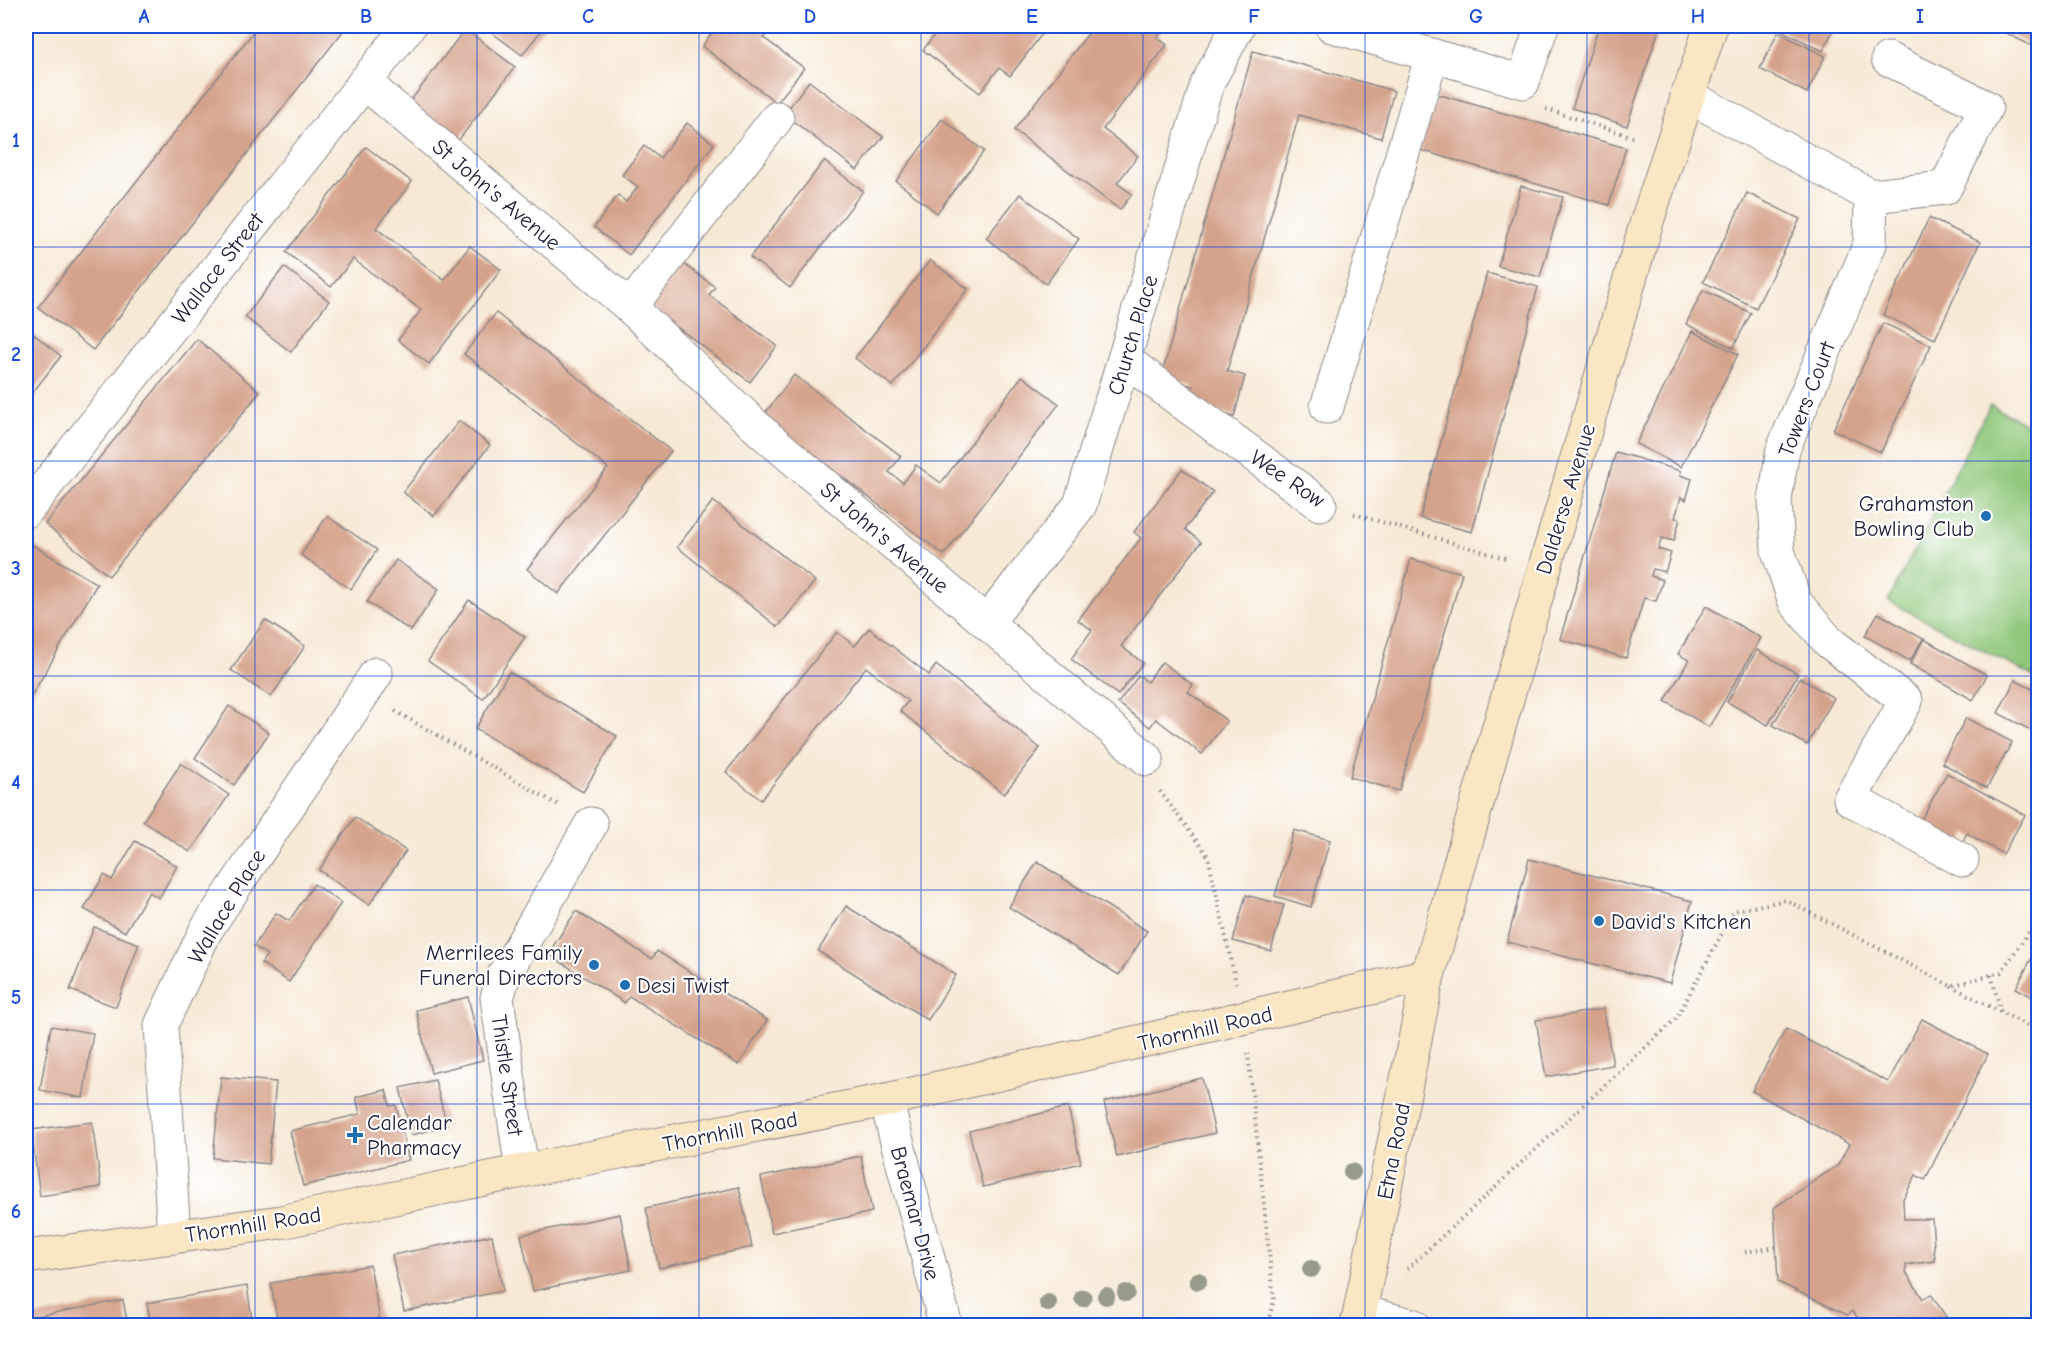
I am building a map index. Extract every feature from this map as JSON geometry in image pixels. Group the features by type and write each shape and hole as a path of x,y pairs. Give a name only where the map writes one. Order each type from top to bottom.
{"street":[{"name":"Wallace Street","path":"26,512 409,26"},
{"name":"Church Place","path":"987,622 1080,505 1207,84 1238,26"},
{"path":"1332,26 1523,82 1542,26"},
{"name":"Dalderse Avenue","path":"1428,975 1544,570 1671,150 1711,26"},
{"path":"1327,407 1432,55"},
{"path":"1688,95 1871,196 1945,188 1986,107 1888,59"},
{"name":"St John's Avenue","path":"364,81 630,307 762,432 1147,759"},
{"path":"630,307 777,118"},
{"name":"Towers Court","path":"1871,196 1870,244 1783,449 1775,500 1778,551 1795,602 1829,642 1906,701 1850,799 1962,860"},
{"name":"Wee Row","path":"1125,360 1320,504"},
{"name":"Wallace Place","path":"174,1237 161,1025 206,930 369,684"},
{"name":"Thistle Street","path":"522,1171 497,998 504,975 591,824"},
{"name":"Thornhill Road","path":"26,1257 280,1222 522,1171 886,1100 1428,975"},
{"name":"Etna Road","path":"1359,1319 1428,975"},
{"name":"Braemar Drive","path":"886,1100 946,1326"},
{"path":"1359,1319 1414,1326"}],"path":[{"path":"1523,82 1537,106 1671,150"},
{"name":"Wee Row","path":"1320,504 1544,570"},
{"path":"369,684 591,824"},
{"path":"1147,759 1165,774 1159,790 1208,856 1244,1019 1274,1300 1267,1326"},
{"path":"1404,1272 1676,1019 1734,911 1786,900 2038,1031"},
{"path":"1951,986 2001,972 2038,919"},
{"path":"1990,975 2001,1012"},
{"path":"1745,1252 1777,1247"}],"green space":[{"name":"Grahamston Bowling Club","path":"1990,405 2038,430 2038,679 1888,601"}],"building":[{"path":"258,26 347,26 93,350 38,307"},
{"path":"483,26 545,26 522,55"},
{"path":"717,26 756,26 767,34 764,38 804,68 777,103 702,46"},
{"path":"941,26 1048,26 1010,76 999,68 980,93 923,50"},
{"path":"1094,26 1165,26 1157,37 1167,45 1103,129 1138,156 1117,183 1132,194 1120,210 1014,130"},
{"path":"1599,26 1660,26 1627,126 1572,108"},
{"path":"1772,26 1835,26 1823,51"},
{"path":"1992,26 2038,26 2038,49"},
{"path":"465,29 515,67 454,146 405,108"},
{"path":"1778,32 1825,56 1807,93 1760,69"},
{"path":"1253,51 1394,91 1381,138 1299,115 1227,371 1245,376 1234,417 1188,404 1193,386 1161,377"},
{"path":"809,81 883,137 857,170 784,114"},
{"path":"1437,94 1626,148 1609,205 1420,150"},
{"path":"942,119 984,151 937,213 896,181"},
{"path":"687,123 714,144 629,255 594,227 618,195 626,202 638,187 622,175 644,146 660,158"},
{"path":"366,147 412,182 376,228 444,280 470,246 501,270 429,364 398,340 421,310 353,259 331,287 286,252"},
{"path":"824,161 863,191 790,288 750,257"},
{"path":"1521,186 1563,197 1540,277 1498,266"},
{"path":"1747,193 1800,219 1756,308 1703,282"},
{"path":"1020,194 1079,239 1046,284 986,238"},
{"path":"1929,218 1980,242 1935,339 1883,315"},
{"path":"930,260 968,289 893,386 855,358"},
{"path":"681,262 715,287 709,295 777,346 750,382 648,305"},
{"path":"284,267 329,301 291,352 245,317"},
{"path":"1487,273 1538,287 1472,532 1420,518"},
{"path":"1703,290 1751,313 1733,348 1686,324"},
{"path":"496,313 671,451 558,594 527,569 608,468 464,354"},
{"path":"1883,323 1931,345 1881,452 1833,430"},
{"path":"26,328 61,356 26,401"},
{"path":"1692,331 1738,354 1681,467 1636,444"},
{"path":"197,339 260,392 109,576 45,524"},
{"path":"794,375 901,456 889,472 903,483 916,465 941,483 1022,376 1059,404 944,555 763,416"},
{"path":"459,421 490,445 434,516 403,492"},
{"path":"1616,452 1681,471 1680,475 1692,479 1686,500 1681,497 1675,518 1680,519 1674,541 1662,538 1658,549 1671,553 1665,572 1653,569 1651,576 1663,580 1656,601 1644,598 1626,658 1560,639"},
{"path":"1182,469 1213,492 1185,529 1201,542 1121,646 1143,663 1118,695 1071,659 1092,630 1078,620 1141,538 1134,532"},
{"path":"713,501 815,581 778,627 677,547"},
{"path":"327,516 377,550 351,589 301,555"},
{"path":"26,541 97,584 26,705"},
{"path":"1411,559 1462,573 1399,791 1350,777"},
{"path":"396,560 439,589 411,631 367,602"},
{"path":"469,600 525,637 483,699 428,661"},
{"path":"1706,606 1761,638 1709,727 1665,701 1689,660 1678,654"},
{"path":"1878,613 1923,639 1910,661 1865,636"},
{"path":"265,620 305,646 271,697 231,670"},
{"path":"869,628 929,675 936,665 1040,748 1004,794 900,711 908,701 866,667 761,800 726,772 837,632 855,646"},
{"path":"1924,639 1987,675 1973,700 1910,664"},
{"path":"1757,650 1798,674 1768,725 1727,702"},
{"path":"1162,662 1193,685 1188,692 1227,721 1202,754 1156,719 1150,727 1118,703 1139,675 1147,682"},
{"path":"509,672 617,736 583,792 475,729"},
{"path":"1800,678 1834,698 1807,745 1773,725"},
{"path":"2015,680 2038,692 2038,734 1998,713"},
{"path":"229,706 269,733 234,785 195,758"},
{"path":"1966,718 2012,742 1987,788 1942,763"},
{"path":"181,763 229,795 190,852 143,821"},
{"path":"1947,773 2025,815 2003,854 1967,833 1958,850 1917,827"},
{"path":"355,817 406,851 369,905 319,870"},
{"path":"1294,830 1330,840 1311,907 1275,896"},
{"path":"135,841 177,866 159,898 149,892 125,932 84,909 104,875 112,880"},
{"name":"David's Kitchen","path":"1529,859 1692,901 1670,983 1507,942"},
{"path":"1037,862 1147,931 1119,975 1009,907"},
{"path":"314,884 341,903 289,982 261,963 267,955 254,946 276,913 289,921"},
{"path":"1246,895 1284,905 1271,951 1233,941"},
{"path":"846,906 956,975 928,1020 818,951"},
{"path":"576,911 652,959 657,951 767,1020 739,1065 629,996 625,1003 548,954"},
{"path":"94,927 139,944 116,1007 70,990"},
{"path":"2038,946 2038,1000 2016,988"},
{"path":"468,997 483,1060 431,1073 416,1010"},
{"path":"1603,1009 1613,1065 1546,1077 1536,1020"},
{"path":"1922,1019 1988,1054 1925,1180 1916,1175 1903,1199 1904,1219 1932,1219 1935,1261 1906,1265 1906,1272 1923,1299 1931,1294 1952,1326 1863,1326 1853,1311 1847,1315 1778,1282 1774,1208 1838,1165 1849,1144 1752,1091 1786,1029 1888,1082"},
{"path":"51,1026 93,1033 83,1098 40,1090"},
{"path":"221,1077 276,1082 268,1164 213,1158"},
{"path":"1202,1078 1215,1133 1117,1157 1104,1102"},
{"path":"435,1080 447,1126 411,1135 400,1088"},
{"path":"386,1090 390,1106 396,1105 409,1160 303,1186 290,1131 360,1114 356,1097"},
{"path":"1068,1107 1081,1163 983,1187 969,1131"},
{"path":"92,1122 101,1187 40,1196 31,1130"},
{"path":"861,1156 872,1212 772,1233 761,1177"},
{"path":"739,1187 752,1247 659,1268 646,1208"},
{"path":"620,1214 631,1270 533,1291 521,1235"},
{"path":"492,1235 503,1291 404,1311 392,1255"},
{"path":"370,1265 380,1321 353,1326 278,1326 271,1283"},
{"path":"247,1286 253,1326 151,1326 147,1303"},
{"path":"123,1300 128,1326 26,1326 26,1318"}],"place":[{"name":"Grahamston Bowling Club","path":"1986,516"},
{"name":"David's Kitchen","path":"1599,921"},
{"name":"Merrilees Family Funeral Directors","path":"594,965"},
{"name":"Desi Twist","path":"625,985"},
{"name":"Calendar Pharmacy","path":"355,1135"}]}
